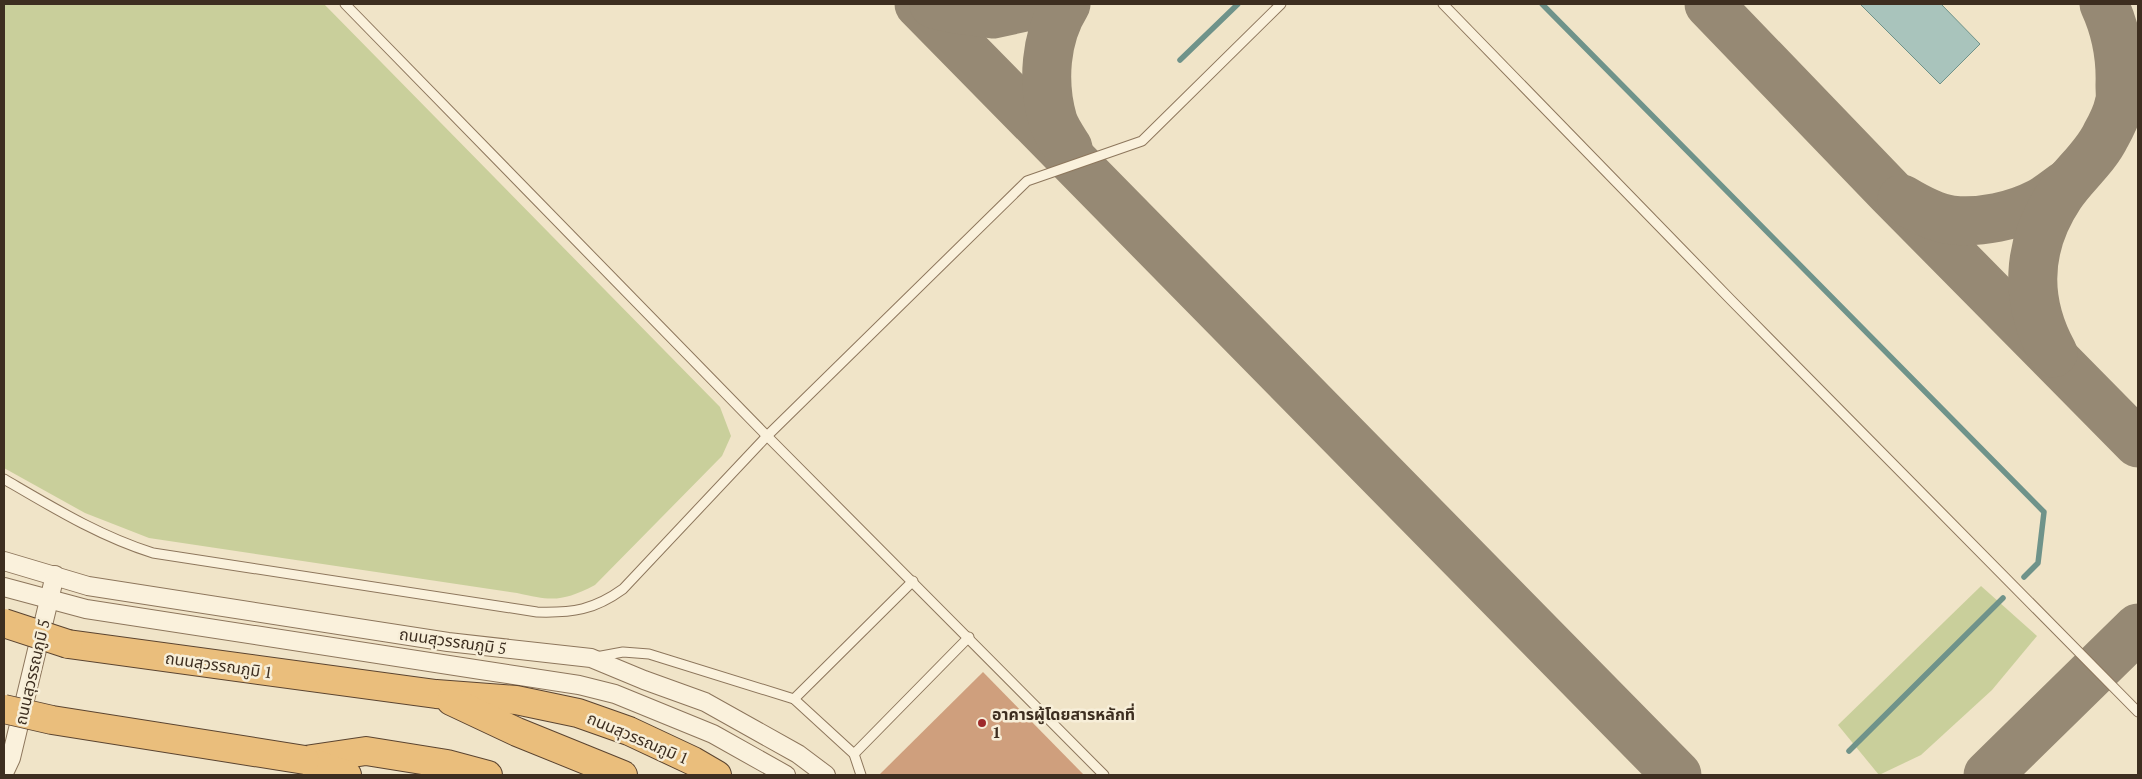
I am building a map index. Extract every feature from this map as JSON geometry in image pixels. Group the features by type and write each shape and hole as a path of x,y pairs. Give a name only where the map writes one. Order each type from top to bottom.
{"highway":[{"name":"ถนนสุวรรณภูมิ 1","path":"4,623 68,644 436,694 516,700 578,713 628,731 693,761 717,775"},
{"path":"4,638 68,644"},
{"name":"ถนนสุวรรณภูมิ 1","path":"436,694 517,732 623,775"},
{"path":"4,709 52,720 305,760 347,775"},
{"path":"305,760 366,751 447,764 488,775"}],"street":[{"name":"ถนนสุวรรณภูมิ 5","path":"786,775 713,734 656,709 606,692 501,673 86,609 4,587 7,562 88,586 438,641 590,658 705,702 798,754 826,775"},
{"name":"ถนนสุวรรณภูมิ 5","path":"4,773 11,758 55,575"}],"lane":[{"path":"345,4 768,436 1104,775"},
{"path":"4,479 80,524 127,545 153,553 537,612 565,613 586,609 607,600 623,589 768,436 1027,181 1142,141 1281,4"},
{"path":"1443,4 1759,329 2138,712"},
{"path":"794,699 913,581"},
{"path":"854,754 969,637"},
{"path":"590,658 623,652 649,654 794,699 854,754 861,775"}],"green space":[{"path":"4,4 324,4 720,407 731,436 722,456 595,585 574,595 557,598 539,598 517,593 149,538 85,513 4,468"},
{"path":"1981,586 2037,636 1992,690 1921,755 1879,775 1838,725"}],"water":[{"path":"1860,4 1941,4 1980,44 1940,84"}],"building":[{"name":"อาคารผู้โดยสารหลักที่ 1","path":"983,672 1084,775 879,775"}],"waterway":[{"path":"1180,60 1238,4"},
{"path":"1542,4 2044,512 2038,563 2024,577"},
{"path":"1849,751 2003,598"}],"taxiway":[{"path":"919,4 1677,775"},
{"path":"934,4 993,14 1039,4"},
{"path":"1066,4 1059,17 1050,46 1047,91 1053,121 1068,148"},
{"path":"1709,4 1890,192 2138,443"},
{"path":"2053,353 2037,313 2033,273 2035,253 2040,234 2049,214 2065,188 2101,143 2112,124 2120,102 2119,53 2115,33 2104,4"},
{"path":"1902,199 1926,212 1946,219 1963,221 1997,218 2029,208 2046,199 2068,183"},
{"path":"1988,775 2138,628"}],"place":[{"name":"อาคารผู้โดยสารหลักที่ 1","path":"982,723"}]}
